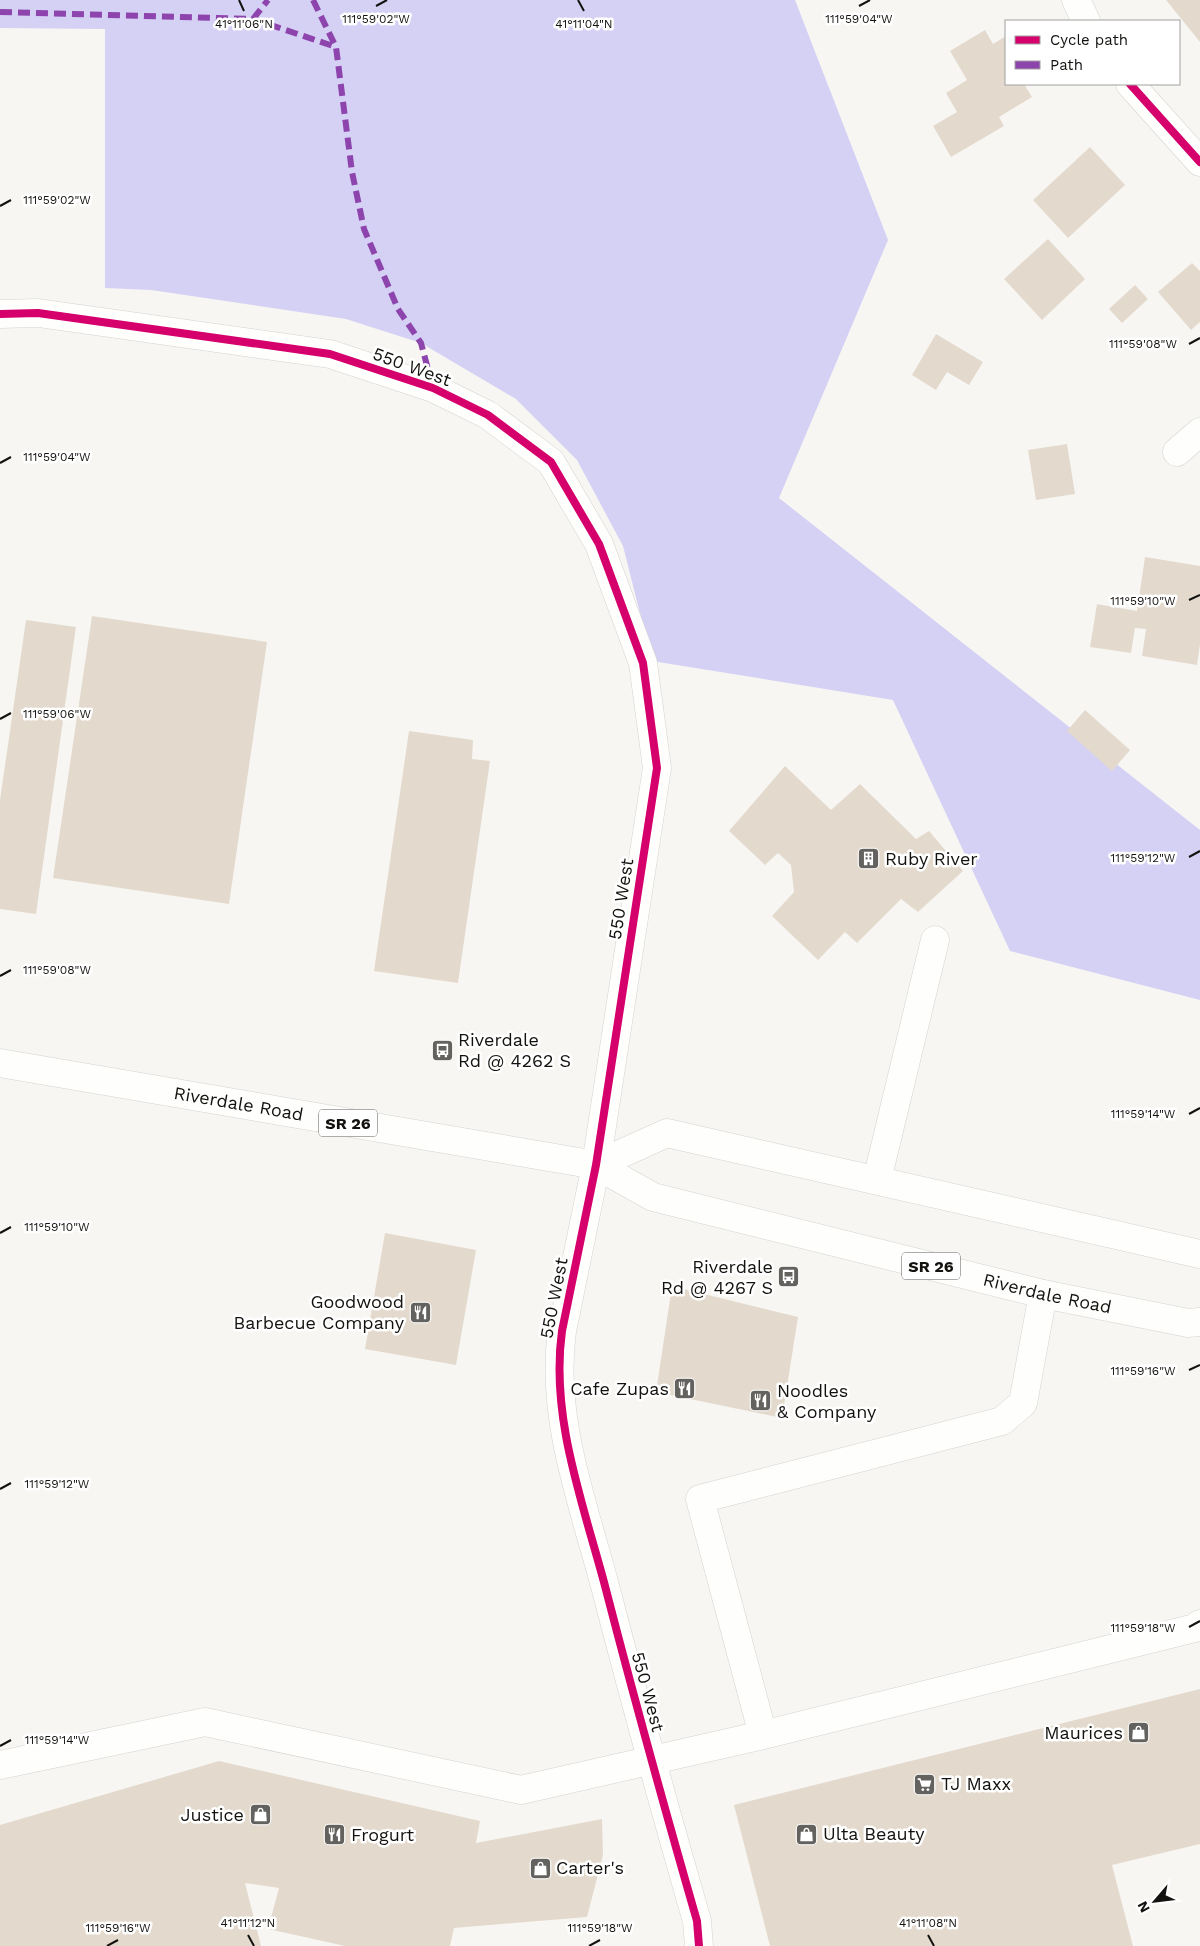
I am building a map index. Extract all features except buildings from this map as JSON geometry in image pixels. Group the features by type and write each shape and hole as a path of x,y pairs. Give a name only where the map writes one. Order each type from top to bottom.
{"street":[{"path":"1076,0 1086,20"},
{"path":"1131,85 1200,162"},
{"name":"550 West","path":"0,314 38,313 330,354 433,388 488,415 551,462 600,544 643,662 657,768 596,1165 562,1331 558,1358 558,1385 561,1412 575,1472 650,1759 698,1934 709,1946"},
{"path":"1177,452 1200,432"},
{"path":"877,1180 935,940"},
{"name":"Riverdale Road","path":"0,1063 596,1165 653,1197 1043,1294 1188,1323 1200,1322"},
{"path":"596,1165 667,1134 1200,1254"},
{"path":"763,1735 700,1499 1002,1421 1023,1403 1043,1294"},
{"path":"0,1765 205,1722 521,1790 650,1759 763,1735 1195,1628 1200,1624"}],"shaded area":[{"path":"0,0 795,0 888,240 779,498 1200,830 1200,1000 1010,951 893,700 652,661 623,546 577,460 516,399 421,343 346,319 151,290 105,288 105,29 0,28"}],"marked path":[{"path":"253,19 268,0"},
{"path":"313,0 336,47"},
{"path":"0,12 253,19 336,47 352,172 364,229 398,309 421,343 433,388"}],"cycle path":[{"path":"1131,85 1200,162"},
{"path":"0,314 38,313 330,354 433,388 488,415 551,462 599,544 643,663 657,768 596,1165 562,1331 561,1395 565,1428 579,1492 697,1921 699,1946"}],"place":[{"name":"Ruby River","path":"869,859"},
{"name":"Riverdale Rd @ 4262 S","path":"442,1050"},
{"name":"Riverdale Rd @ 4267 S","path":"789,1277"},
{"name":"Goodwood Barbecue Company","path":"420,1312"},
{"name":"Cafe Zupas","path":"685,1389"},
{"name":"Noodles & Company","path":"761,1401"},
{"name":"Maurices","path":"1139,1733"},
{"name":"TJ Maxx","path":"925,1784"},
{"name":"Justice","path":"260,1815"},
{"name":"Ulta Beauty","path":"807,1834"},
{"name":"Frogurt","path":"335,1835"},
{"name":"Carter's","path":"540,1868"}]}
